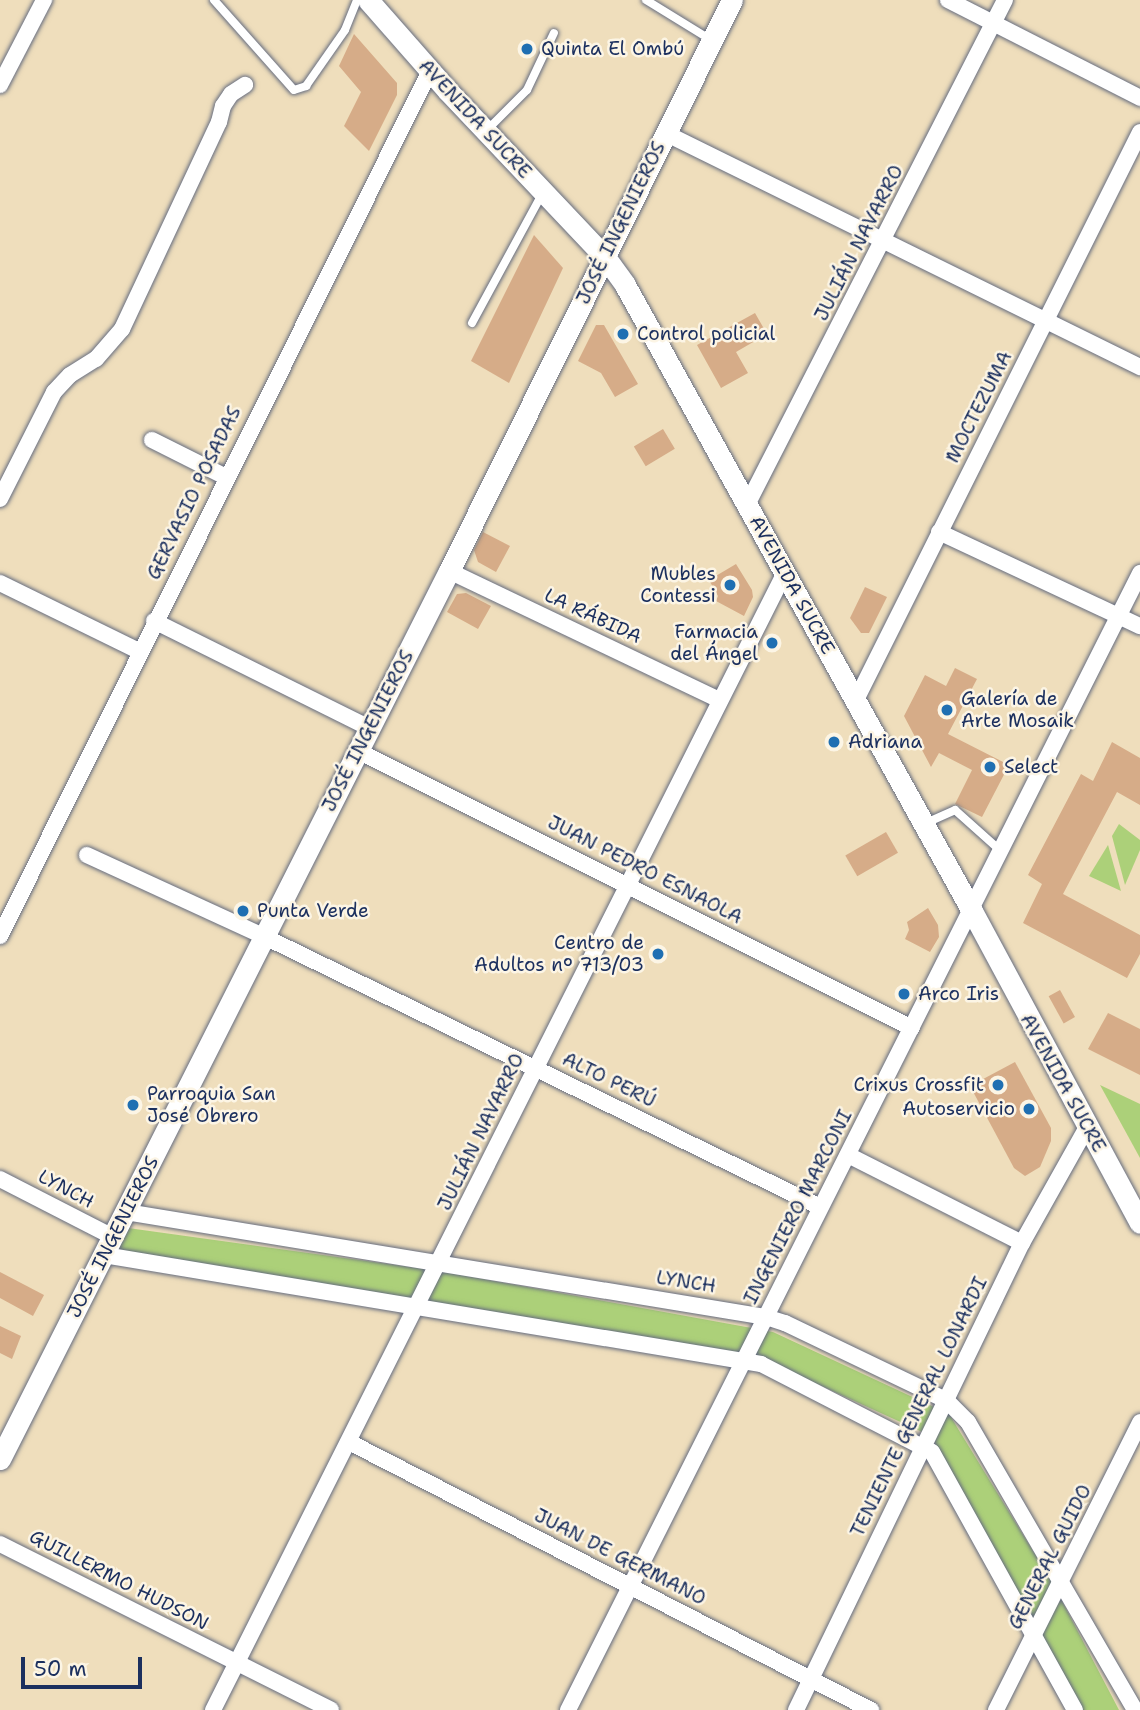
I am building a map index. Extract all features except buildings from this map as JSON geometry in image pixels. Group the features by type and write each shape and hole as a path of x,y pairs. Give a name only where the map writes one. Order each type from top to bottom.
{"street":[{"path":"0,85 44,0"},
{"name":"JOSÉ INGENIEROS","path":"0,1459 449,571 732,0"},
{"path":"948,0 1140,98"},
{"name":"JULIÁN NAVARRO","path":"747,505 885,240 1005,0"},
{"name":"AVENIDA SUCRE","path":"367,1 605,257 642,315 924,823 1140,1223"},
{"name":"GERVASIO POSADAS","path":"0,936 154,621 430,71"},
{"path":"0,499 54,392 70,376 96,359 122,329 219,122 223,106 231,94 245,85"},
{"name":"MOCTEZUMA","path":"856,700 1140,132"},
{"path":"665,133 1140,367"},
{"path":"152,440 226,477"},
{"path":"939,531 1140,626"},
{"name":"LA RÁBIDA","path":"449,571 720,699"},
{"name":"JULIÁN NAVARRO","path":"213,1710 785,572"},
{"name":"INGENIERO MARCONI","path":"568,1710 1002,852 1140,573"},
{"path":"0,583 139,652"},
{"path":"154,621 370,728"},
{"name":"JUAN PEDRO ESNAOLA","path":"358,751 912,1028"},
{"name":"ALTO PERÚ","path":"88,855 537,1068 820,1208"},
{"name":"TENIENTE GENERAL LONARDI","path":"796,1710 1022,1243 1087,1127"},
{"path":"848,1155 1022,1243"},
{"name":"LYNCH","path":"0,1179 108,1246 418,1306 761,1364 923,1445 939,1461 1075,1710"},
{"name":"LYNCH","path":"126,1212 766,1317 785,1322 946,1399 968,1422 1063,1580 1135,1710"},
{"name":"GENERAL GUIDO","path":"996,1710 1140,1422"},
{"name":"JUAN DE GERMANO","path":"349,1442 871,1710"},
{"name":"GUILLERMO HUDSON","path":"0,1544 331,1710"}],"lane":[{"path":"214,0 294,90 306,86 367,1"},
{"path":"646,0 711,40"},
{"path":"486,131 527,90 554,33"},
{"path":"472,323 543,192"},
{"path":"924,823 955,810 1002,852"}],"green space":[{"path":"1119,824 1140,840 1140,850 1125,885 1112,836"},
{"path":"1108,845 1121,891 1089,876"},
{"path":"1100,1085 1140,1104 1140,1158"},
{"path":"128,1228 439,1271 773,1332 949,1414 1052,1582 1119,1710 1083,1710 931,1436 758,1357 114,1251"}],"place":[{"name":"Quinta El Ombú","path":"527,49"},
{"name":"Control policial","path":"623,334"},
{"name":"Mubles Contessi","path":"730,585"},
{"name":"Farmacia del Ángel","path":"772,643"},
{"name":"Galería de Arte Mosaik","path":"947,710"},
{"name":"Adriana","path":"834,742"},
{"name":"Select","path":"990,767"},
{"name":"Punta Verde","path":"243,911"},
{"name":"Centro de Adultos nº 713/03","path":"658,954"},
{"name":"Arco Iris","path":"904,994"},
{"name":"Crixus Crossfit","path":"998,1085"},
{"name":"Parroquia San José Obrero","path":"133,1105"},
{"name":"Autoservicio","path":"1029,1109"}]}
